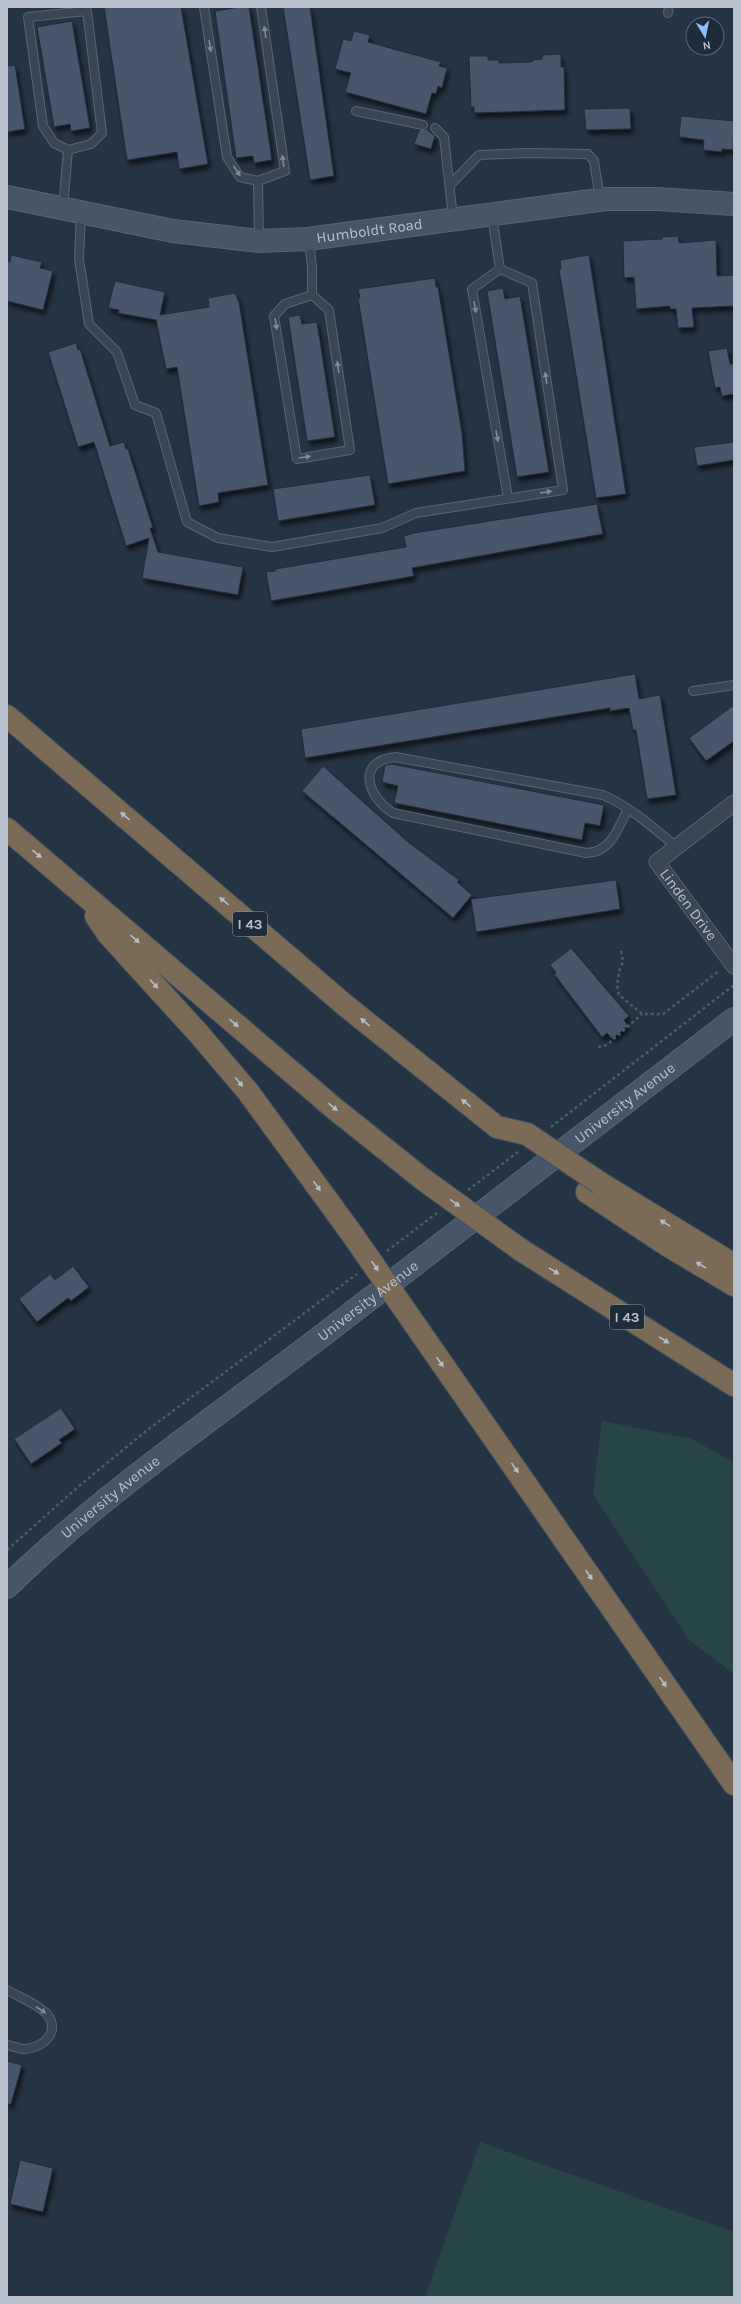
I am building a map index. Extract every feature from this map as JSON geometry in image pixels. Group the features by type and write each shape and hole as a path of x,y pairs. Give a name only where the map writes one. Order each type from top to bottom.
{"highway":[{"name":"I 43","path":"7,716 346,1006 497,1127 594,1187 667,1245 734,1285"},
{"name":"I 43","path":"7,829 335,1109 424,1180 521,1250 734,1385"},
{"path":"77,888 108,934 199,1034 249,1093 352,1234 734,1784"},
{"path":"594,1187 734,1265"}],"main road":[{"name":"Humboldt Road","path":"7,197 72,212 173,232 259,241 308,240 600,200 657,199 734,204"},
{"name":"University Avenue","path":"7,1587 82,1519 130,1480 321,1336 734,1019"}],"street":[{"name":"Linden Drive","path":"732,964 657,862 734,803"}],"lane":[{"path":"204,7 227,157 240,177 258,181 285,171 261,7"},
{"path":"87,11 102,133 91,144 68,150 54,143 43,126 28,17 87,11"},
{"path":"356,111 423,125"},
{"path":"435,128 444,137 453,219"},
{"path":"68,150 72,212 89,324 117,352 135,405 156,413 187,522 218,538 272,548 382,528 416,513 563,490 532,283 500,269"},
{"path":"450,185 479,155 528,153 588,154 594,162 600,200"},
{"path":"258,181 259,241"},
{"path":"492,214 500,269"},
{"path":"308,240 312,267 312,295 329,310 350,450 297,459 274,316 285,304 312,295"},
{"path":"500,269 472,289 508,498"},
{"path":"693,691 734,685"},
{"path":"628,809 608,845 602,851 586,853 393,813 382,806 374,796 370,775 374,763 383,758 395,757 603,795 628,809 677,847"},
{"path":"7,1990 45,2012 51,2020 53,2027 50,2036 45,2042 35,2047 24,2049 7,2045"}],"path":[{"path":"622,951 623,962 619,971 617,985 619,995 642,1014 663,1014 732,964"},
{"path":"598,1047 607,1045 642,1014"}],"green space":[{"path":"602,1421 692,1439 734,1463 734,1674 689,1640 593,1494"},
{"path":"480,2142 734,2232 734,2297 425,2297"}],"building":[{"path":"104,7 181,7 208,164 179,169 177,152 127,160"},
{"path":"249,7 272,160 254,163 253,156 236,158 215,11"},
{"path":"283,7 310,7 334,176 310,180"},
{"path":"72,21 90,128 71,131 70,124 54,127 37,27"},
{"path":"354,31 370,35 368,42 441,62 439,66 447,68 442,88 438,86 436,94 432,93 426,114 345,92 351,73 335,69 343,39 351,41"},
{"path":"561,54 561,67 564,67 565,110 474,113 474,107 471,107 469,56 488,56 488,60 499,60 499,63 532,62 533,60 542,59 542,55"},
{"path":"15,65 25,129 7,132 7,66"},
{"path":"630,108 631,129 586,130 584,109"},
{"path":"681,116 734,121 733,150 722,149 722,152 703,150 704,140 679,137"},
{"path":"426,129 435,136 431,149 414,144 419,130"},
{"path":"678,236 679,243 716,240 717,276 734,275 734,306 692,308 694,327 678,328 676,309 670,309 670,306 636,309 634,277 624,278 623,241 662,239 662,237"},
{"path":"11,255 42,262 40,268 53,271 43,310 7,301 7,261 10,262"},
{"path":"589,255 626,494 596,498 559,269 561,269 560,260"},
{"path":"435,278 436,287 438,287 462,433 465,471 388,484 358,298 360,298 358,289"},
{"path":"115,281 165,292 160,315 209,307 208,298 235,293 239,302 268,485 218,493 219,502 199,506 177,367 166,369 156,320 118,313 119,310 108,308"},
{"path":"503,288 505,299 520,296 549,472 517,477 487,291"},
{"path":"300,315 302,324 317,322 335,437 307,441 288,317"},
{"path":"76,343 78,350 80,349 110,446 124,442 126,449 128,449 153,528 150,528 158,552 243,567 238,595 142,578 149,538 126,546 94,442 78,447 48,352"},
{"path":"727,348 730,364 734,364 734,394 722,396 720,387 715,388 708,351"},
{"path":"734,442 734,460 697,466 694,447"},
{"path":"370,475 375,505 278,521 273,489"},
{"path":"597,504 603,534 412,568 414,576 271,601 266,572 275,571 275,569 406,547 404,536 414,533"},
{"path":"635,674 639,699 660,695 676,795 647,799 636,730 633,730 629,708 610,711 610,708 305,758 301,729"},
{"path":"734,705 734,741 706,761 689,738"},
{"path":"391,764 604,805 600,826 585,823 582,840 394,803 398,786 382,782 385,765"},
{"path":"323,766 408,842 459,880 457,882 472,895 453,918 302,791"},
{"path":"616,880 620,909 476,932 471,899"},
{"path":"571,948 629,1016 624,1020 628,1026 612,1039 607,1033 602,1037 554,974 556,973 550,965"},
{"path":"73,1266 89,1287 71,1301 68,1298 37,1322 19,1299 50,1274 55,1280"},
{"path":"61,1408 75,1429 59,1440 62,1443 31,1464 14,1439"},
{"path":"7,2061 22,2065 11,2104 7,2104"},
{"path":"20,2160 53,2168 43,2212 10,2204"}]}
